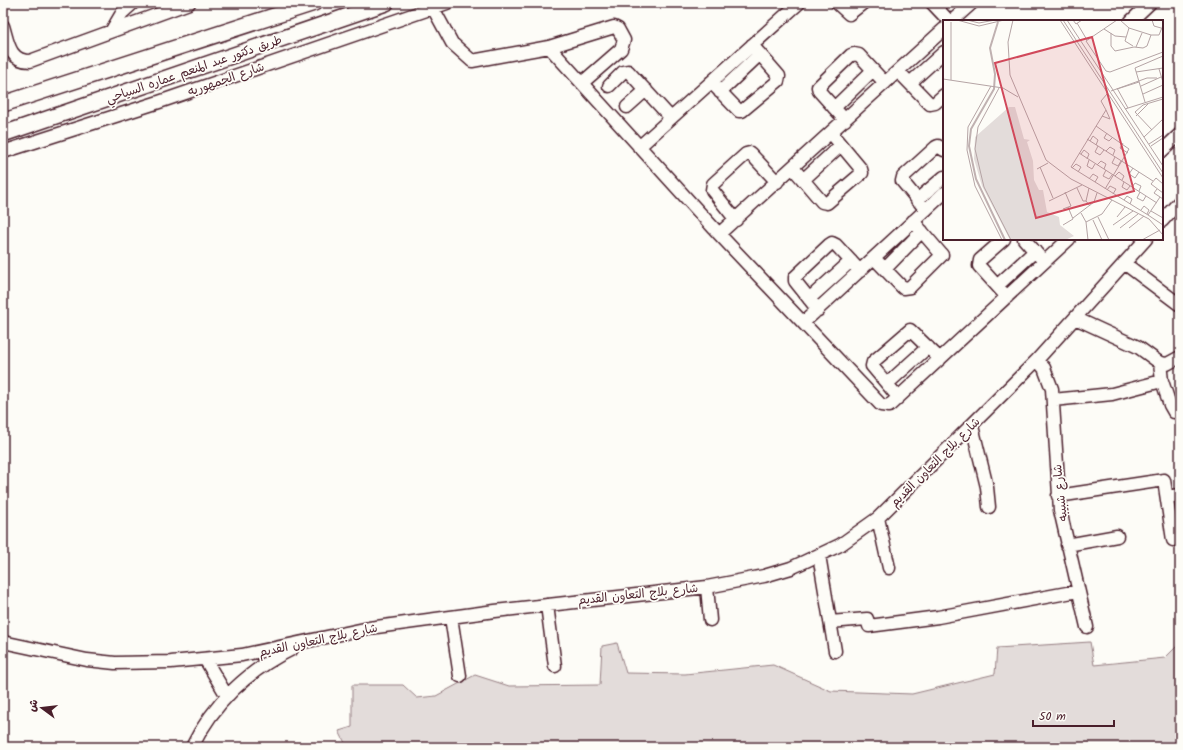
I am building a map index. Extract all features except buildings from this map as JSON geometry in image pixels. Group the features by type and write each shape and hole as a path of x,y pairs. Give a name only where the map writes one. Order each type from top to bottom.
{"main road":[{"name":"طريق دكتور عبد المنعم عماره السياحي","path":"3,134 386,3"},
{"name":"طريق دكتور عبد المنعم عماره السياحي","path":"3,104 302,6"},
{"path":"302,6 304,31"}],"street":[{"path":"112,30 122,13 133,3"},
{"path":"3,26 6,46 12,54 16,57 30,61 189,3"},
{"name":"شارع الجمهوريه","path":"3,152 158,102 431,6 447,3"},
{"path":"720,92 799,3"},
{"path":"837,3 850,14 863,3"},
{"path":"932,3 948,20"},
{"path":"953,20 972,3"},
{"path":"1135,20 1148,4"},
{"path":"431,6 452,43 472,61 549,47 614,27 618,29 624,40 621,49 582,83"},
{"path":"720,234 898,71 943,33"},
{"path":"549,47 639,147 881,406 889,406 1068,240"},
{"path":"639,147 670,117 711,82 756,50"},
{"path":"711,82 739,111 742,111 778,80 779,76 756,50"},
{"path":"910,83 943,53"},
{"path":"845,120 819,91 818,87 821,83 854,54 859,55 885,83"},
{"path":"609,86 625,70 646,90 670,117"},
{"path":"834,108 873,70"},
{"path":"898,71 930,104 935,103 943,96"},
{"path":"627,107 646,90"},
{"path":"792,168 822,202 829,203 862,171 831,132"},
{"path":"1163,150 1180,134"},
{"path":"803,180 841,145"},
{"path":"926,210 903,183 903,177 936,147 938,146 943,149"},
{"path":"736,220 712,190 713,184 746,154 750,153 777,182"},
{"path":"917,200 943,178"},
{"path":"804,322 943,194"},
{"path":"1163,220 1180,201"},
{"path":"874,258 903,288 907,288 941,257 941,252 913,221"},
{"path":"885,269 922,231"},
{"path":"1003,240 980,260 979,266 1007,297"},
{"path":"1025,240 1045,261"},
{"name":"شارع بلاج التعاون القديم","path":"3,642 66,657 115,663 150,664 205,659 242,655 310,642 369,628 547,605 707,587 764,576 792,568 840,545 878,518 1037,360 1145,240"},
{"path":"818,310 797,286 796,277 829,245 832,243 836,245 860,271"},
{"path":"997,286 1035,251"},
{"path":"809,299 851,261"},
{"path":"1124,263 1180,304"},
{"path":"1075,318 1138,347 1160,363 1167,364 1180,357"},
{"path":"898,397 872,365 908,330 912,330 940,359"},
{"path":"887,384 928,347"},
{"name":"شارع شبيبه","path":"1037,360 1049,378 1053,400 1058,496 1067,545 1087,627"},
{"path":"1160,363 1162,381 1170,405 1174,412 1180,412"},
{"path":"1053,400 1112,394 1162,381"},
{"path":"972,426 987,487 989,507"},
{"path":"1058,496 1164,480 1173,540"},
{"path":"1167,497 1180,495"},
{"path":"878,518 889,568"},
{"path":"1067,545 1117,536"},
{"path":"819,555 835,651"},
{"path":"707,587 710,620"},
{"path":"830,622 867,618 869,626 938,616 1078,591"},
{"path":"547,605 555,666"},
{"path":"451,617 460,676"},
{"path":"192,747 210,716 227,696 254,671 272,660 310,642"},
{"path":"205,659 227,696"}],"shaded area":[{"path":"1090,642 1094,665 1165,658 1180,643 1180,747 347,747 339,731 352,727 352,685 403,685 417,698 436,696 475,675 509,686 600,685 602,646 617,643 626,673 685,674 773,665 831,691 912,694 995,674 997,648"}]}
